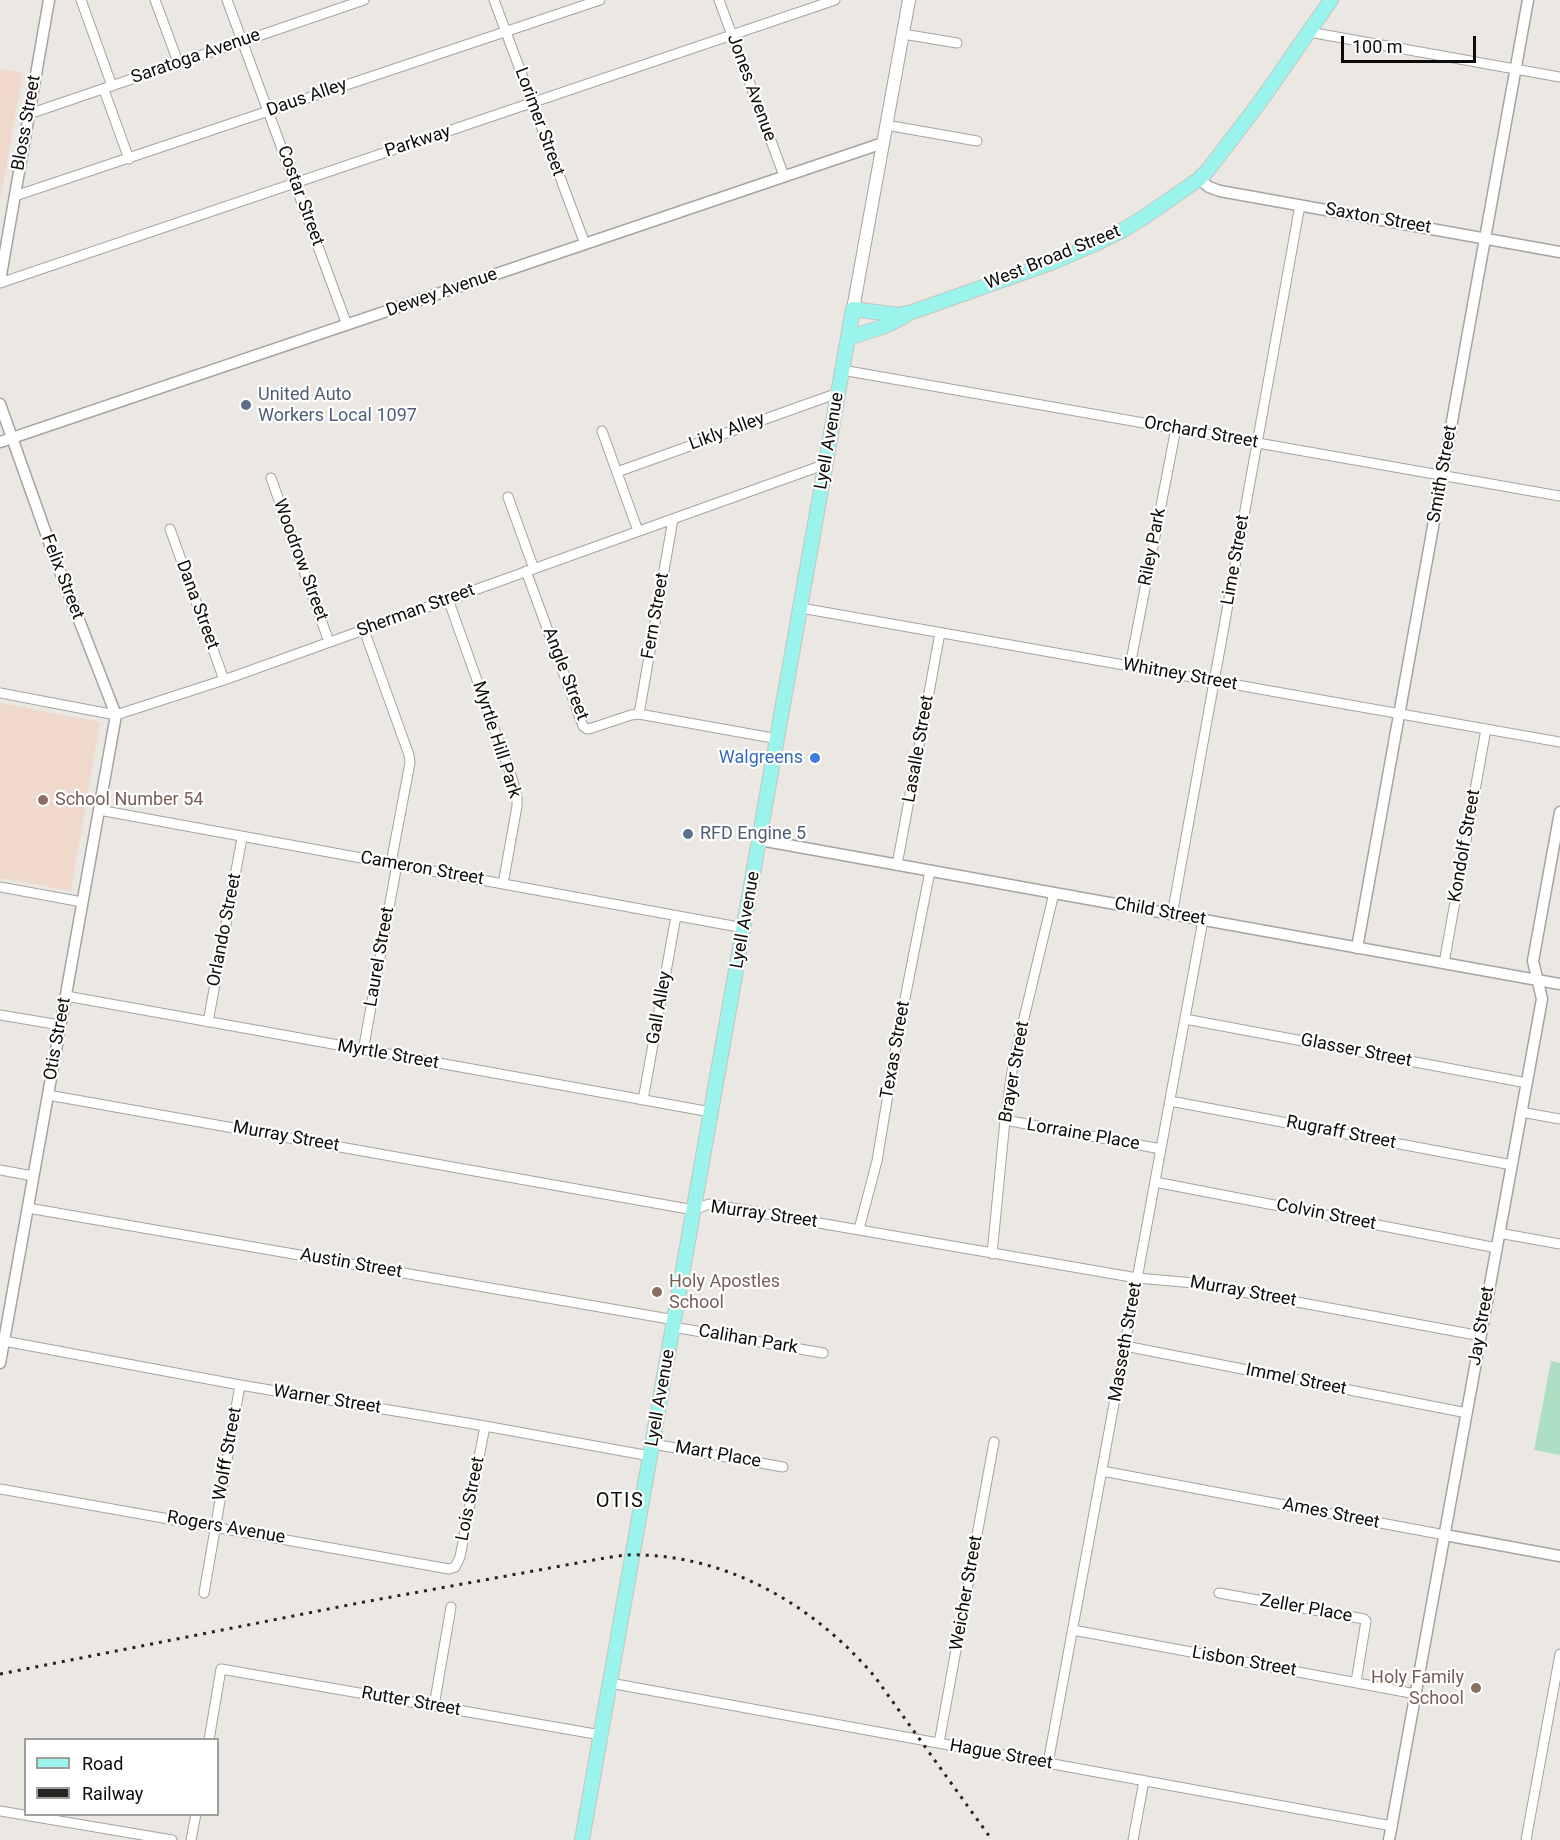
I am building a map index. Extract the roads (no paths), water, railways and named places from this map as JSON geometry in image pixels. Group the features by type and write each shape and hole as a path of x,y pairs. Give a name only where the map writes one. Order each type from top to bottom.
{"main road":[{"name":"Lyell Avenue","path":"582,1840 909,0"},
{"name":"West Broad Street","path":"853,309 886,315 912,312 1051,263 1123,230 1199,179 1223,152 1260,102 1331,0"},
{"path":"848,338 885,326 912,312"}],"street":[{"name":"Bloss Street","path":"0,282 49,0"},
{"path":"81,0 129,159"},
{"path":"155,0 178,62"},
{"name":"Costar Street","path":"227,0 347,325"},
{"name":"Saratoga Avenue","path":"29,114 361,0"},
{"name":"Lorimer Street","path":"494,0 585,244"},
{"name":"Daus Alley","path":"15,196 600,0"},
{"name":"Jones Avenue","path":"719,0 784,176"},
{"name":"Parkway","path":"0,282 836,0"},
{"name":"Smith Street","path":"1357,948 1528,0"},
{"path":"1309,32 1560,77"},
{"path":"903,34 957,43"},
{"path":"886,124 977,141"},
{"name":"Dewey Avenue","path":"0,442 883,142"},
{"name":"Saxton Street","path":"1199,179 1209,187 1220,191 1560,252"},
{"name":"Lime Street","path":"1172,915 1300,205"},
{"name":"Orchard Street","path":"842,370 1560,496"},
{"name":"Likly Alley","path":"617,472 838,393"},
{"path":"0,405 12,438"},
{"name":"Riley Park","path":"1130,666 1176,428"},
{"path":"602,431 638,531"},
{"name":"Felix Street","path":"12,438 54,556 116,715"},
{"name":"Sherman Street","path":"0,693 116,715 224,680 826,464"},
{"name":"Woodrow Street","path":"271,478 329,642"},
{"path":"508,497 530,570"},
{"name":"Fern Street","path":"639,714 673,519"},
{"name":"Dana Street","path":"170,529 224,680"},
{"name":"Angle Street","path":"530,570 583,726 587,729 639,714 778,739"},
{"name":"Myrtle Hill Park","path":"448,599 517,798 503,884"},
{"name":"Whitney Street","path":"801,608 1560,742"},
{"name":"Laurel Street","path":"363,1051 410,763 364,630"},
{"name":"Lasalle Street","path":"897,865 940,633"},
{"name":"Otis Street","path":"0,1363 4,1341 4,1317 28,1208 116,715"},
{"name":"Kondolf Street","path":"1444,963 1486,729"},
{"name":"Cameron Street","path":"99,810 744,928"},
{"name":"Jay Street","path":"1389,1840 1542,999 1533,961 1560,812"},
{"name":"Orlando Street","path":"208,1022 243,838"},
{"name":"Child Street","path":"760,840 1560,984"},
{"name":"Texas Street","path":"859,1229 877,1161 898,1034 930,871"},
{"path":"0,887 82,902"},
{"name":"Brayer Street","path":"992,1254 1013,1064 1054,893"},
{"name":"Gall Alley","path":"643,1100 676,916"},
{"name":"Masseth Street","path":"1048,1763 1203,920"},
{"name":"Myrtle Street","path":"66,996 711,1112"},
{"path":"0,1015 60,1025"},
{"name":"Glasser Street","path":"1185,1019 1527,1083"},
{"name":"Murray Street","path":"48,1095 694,1210 709,1204 1137,1278 1194,1283 1480,1336"},
{"name":"Rugraff Street","path":"1170,1101 1512,1165"},
{"path":"1521,1112 1560,1119"},
{"name":"Lorraine Place","path":"1005,1120 1161,1149"},
{"path":"0,1170 33,1176"},
{"name":"Colvin Street","path":"1155,1182 1497,1248"},
{"name":"Austin Street","path":"28,1208 674,1324"},
{"path":"1499,1233 1560,1244"},
{"name":"Calihan Park","path":"674,1324 823,1353"},
{"name":"Warner Street","path":"4,1341 240,1385 485,1426 652,1450"},
{"name":"Immel Street","path":"1125,1346 1467,1413"},
{"name":"Wolff Street","path":"204,1593 240,1385"},
{"name":"Lois Street","path":"452,1569 459,1563 485,1426"},
{"name":"Weicher Street","path":"939,1743 994,1442"},
{"name":"Mart Place","path":"652,1450 783,1467"},
{"name":"Ames Street","path":"1102,1471 1560,1556"},
{"name":"Rogers Avenue","path":"0,1489 452,1569"},
{"name":"Zeller Place","path":"1219,1593 1364,1619 1366,1621 1356,1682"},
{"path":"434,1706 451,1608"},
{"name":"Lisbon Street","path":"1072,1630 1416,1694"},
{"path":"1526,1840 1560,1654"},
{"name":"Rutter Street","path":"209,1738 221,1669 601,1735"},
{"name":"Hague Street","path":"610,1683 1392,1826"},
{"path":"1133,1840 1144,1781"},
{"path":"0,1810 24,1814"},
{"path":"34,1816 172,1840"},
{"path":"192,1840 196,1816"}],"railway":[{"path":"0,1674 364,1602 599,1559 635,1555 674,1558 707,1565 739,1576 770,1591 827,1629 875,1677 992,1840"}],"place":[{"name":"United Auto Workers Local 1097","path":"246,405"},
{"name":"Walgreens","path":"815,758"},
{"name":"School Number 54","path":"43,800"},
{"name":"RFD Engine 5","path":"688,834"},
{"name":"Holy Apostles School","path":"657,1292"},
{"name":"Holy Family School","path":"1476,1688"}],"district":[{"name":"OTIS","path":"620,1502"}]}
